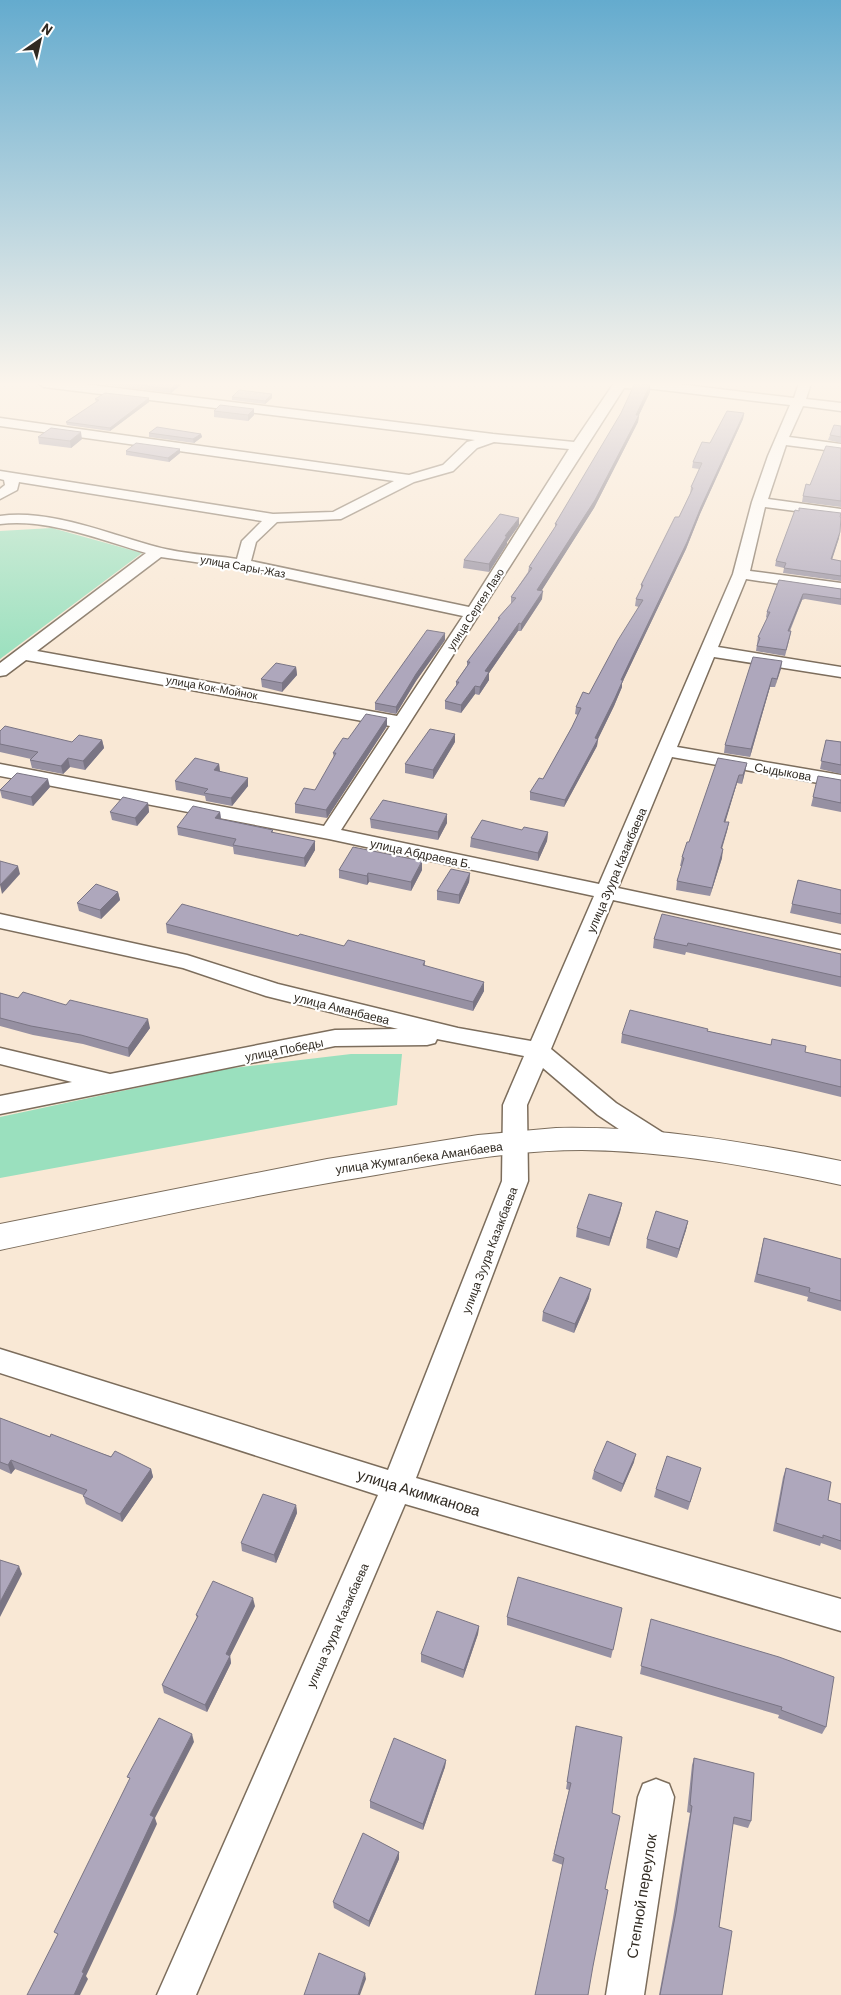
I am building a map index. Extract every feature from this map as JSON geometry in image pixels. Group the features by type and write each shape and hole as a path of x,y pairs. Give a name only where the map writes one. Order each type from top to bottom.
{"main road":[{"name":"улица Жумгалбека Аманбаева","path":"0,1237 273,1179 454,1149 516,1143 582,1139 659,1143 746,1153 841,1173"}],"street":[{"path":"0,495 12,487 5,476"},
{"path":"6,476 273,518 336,516 409,479 419,476"},
{"path":"388,476 409,479"},
{"name":"улица Сергея Лазо","path":"329,833 473,613 559,476"},
{"name":"улица Зуура Казакбаева","path":"176,1995 397,1487 515,1182 515,1105 607,894 741,574 759,502 768,476"},
{"path":"759,502 841,513"},
{"path":"243,564 249,541 273,518"},
{"name":"улица Сары-Жаз","path":"7,519 69,526 158,552 243,564 473,613"},
{"path":"0,671 158,552"},
{"path":"741,574 841,588"},
{"path":"709,651 841,672"},
{"name":"улица Кок-Мойнок","path":"23,654 401,722"},
{"name":"Сыдыкова","path":"667,751 841,781"},
{"name":"улица Абдраева Б.","path":"0,770 329,833 607,894 841,942"},
{"name":"улица Аманбаева","path":"0,921 187,962 274,991 458,1036 538,1050"},
{"name":"улица Победы","path":"0,1105 335,1038 458,1036"},
{"path":"538,1050 607,1108 659,1143"},
{"name":"улица Победы","path":"0,1056 111,1082"},
{"name":"улица Акимканова","path":"0,1361 397,1487 841,1615"},
{"name":"Степной переулок","path":"625,1995 656,1797"}],"green space":[{"path":"52,528 142,553 0,659 0,531"},
{"path":"351,1054 402,1054 397,1105 0,1178 0,1117 225,1069"}],"building":[{"path":"583,476 607,476 595,500 537,590 543,591 521,624 519,623 485,671 489,672 480,687 475,686 461,705 445,701 459,682 456,682 470,662 467,662 500,618 498,618 516,598 511,597 532,568 529,567 557,524 555,524"},
{"path":"696,476 715,476 687,542 595,738 598,739 565,800 530,792 539,778 543,779 572,727 581,708 576,707 583,692 589,694 618,640 643,600 636,599 643,585 641,585 675,517 679,517 693,488 691,487"},
{"path":"814,476 841,476 841,501 803,496 806,484 810,485"},
{"path":"799,508 841,513 840,532 831,559 841,561 841,576 784,568 786,563 776,561 795,510 799,511"},
{"path":"500,514 519,518 505,536 507,536 489,564 464,560"},
{"path":"779,580 841,589 841,599 803,594 788,631 791,631 786,650 757,646 760,638 758,637 770,612 767,612"},
{"path":"427,630 445,633 416,674 396,707 375,703"},
{"path":"753,657 782,661 777,679 772,678 751,749 725,745"},
{"path":"276,663 296,667 282,683 261,679"},
{"path":"366,714 387,718 326,810 295,804 304,788 315,790 336,753 333,753 343,738 348,739"},
{"path":"5,726 72,742 79,735 102,740 83,761 68,758 61,766 30,760 38,752 0,744 0,731"},
{"path":"430,729 455,734 433,770 405,764"},
{"path":"826,740 841,742 841,765 821,761"},
{"path":"195,758 219,764 214,770 248,778 231,798 204,793 208,789 175,781"},
{"path":"718,758 747,763 743,775 739,775 724,822 729,822 712,888 677,881 687,842 689,842"},
{"path":"17,773 48,779 31,797 0,790"},
{"path":"818,776 841,780 841,803 813,797"},
{"path":"123,797 148,803 135,818 110,812"},
{"path":"383,800 447,814 438,832 370,819"},
{"path":"193,806 220,812 215,818 315,841 304,858 233,845 236,839 177,827"},
{"path":"482,820 522,830 524,827 548,832 538,853 471,838"},
{"path":"353,847 422,861 411,882 368,873 367,876 339,870"},
{"path":"0,861 18,866 0,885"},
{"path":"451,869 470,873 459,895 437,891"},
{"path":"798,880 841,890 841,914 792,904"},
{"path":"96,884 118,892 100,910 77,903"},
{"path":"182,904 298,936 300,934 344,946 348,940 425,961 423,965 484,982 473,1002 166,924"},
{"path":"662,914 841,954 841,977 688,943 687,946 654,939"},
{"path":"23,992 66,1005 70,1000 148,1019 128,1048 81,1035 0,1018 0,993 18,998"},
{"path":"630,1010 708,1029 707,1031 771,1045 772,1039 806,1046 805,1052 841,1060 841,1087 622,1034"},
{"path":"589,1194 622,1203 610,1238 577,1228"},
{"path":"656,1211 688,1221 679,1249 647,1239"},
{"path":"764,1238 841,1259 841,1301 809,1292 810,1288 757,1274"},
{"path":"560,1277 591,1289 575,1324 543,1312"},
{"path":"0,1418 50,1437 51,1434 111,1457 115,1451 151,1469 120,1514 83,1496 87,1490 11,1460 8,1465 0,1462"},
{"path":"607,1441 636,1454 623,1484 594,1471"},
{"path":"667,1456 701,1468 690,1502 656,1489"},
{"path":"786,1468 831,1482 828,1500 841,1504 841,1541 823,1535 823,1538 776,1523"},
{"path":"263,1494 296,1505 274,1555 241,1543"},
{"path":"0,1560 19,1566 0,1602"},
{"path":"518,1577 622,1608 613,1650 507,1617"},
{"path":"213,1581 253,1598 226,1654 230,1656 205,1705 162,1685 198,1616 196,1615"},
{"path":"437,1611 479,1626 464,1670 421,1654"},
{"path":"651,1619 779,1657 834,1677 826,1727 781,1710 782,1707 641,1666"},
{"path":"159,1718 192,1734 150,1815 154,1817 82,1972 84,1973 74,1995 27,1995 58,1934 54,1932 130,1778 127,1777"},
{"path":"576,1726 622,1737 612,1813 620,1816 605,1889 608,1890 588,1995 535,1995 564,1858 554,1854 571,1783 567,1782"},
{"path":"394,1738 446,1760 423,1824 370,1801"},
{"path":"694,1758 754,1773 751,1821 734,1817 719,1927 732,1931 722,1995 660,1995 676,1912 692,1806 690,1805"},
{"path":"363,1833 399,1852 369,1921 333,1902"},
{"path":"319,1953 365,1973 358,1995 304,1995"}]}
